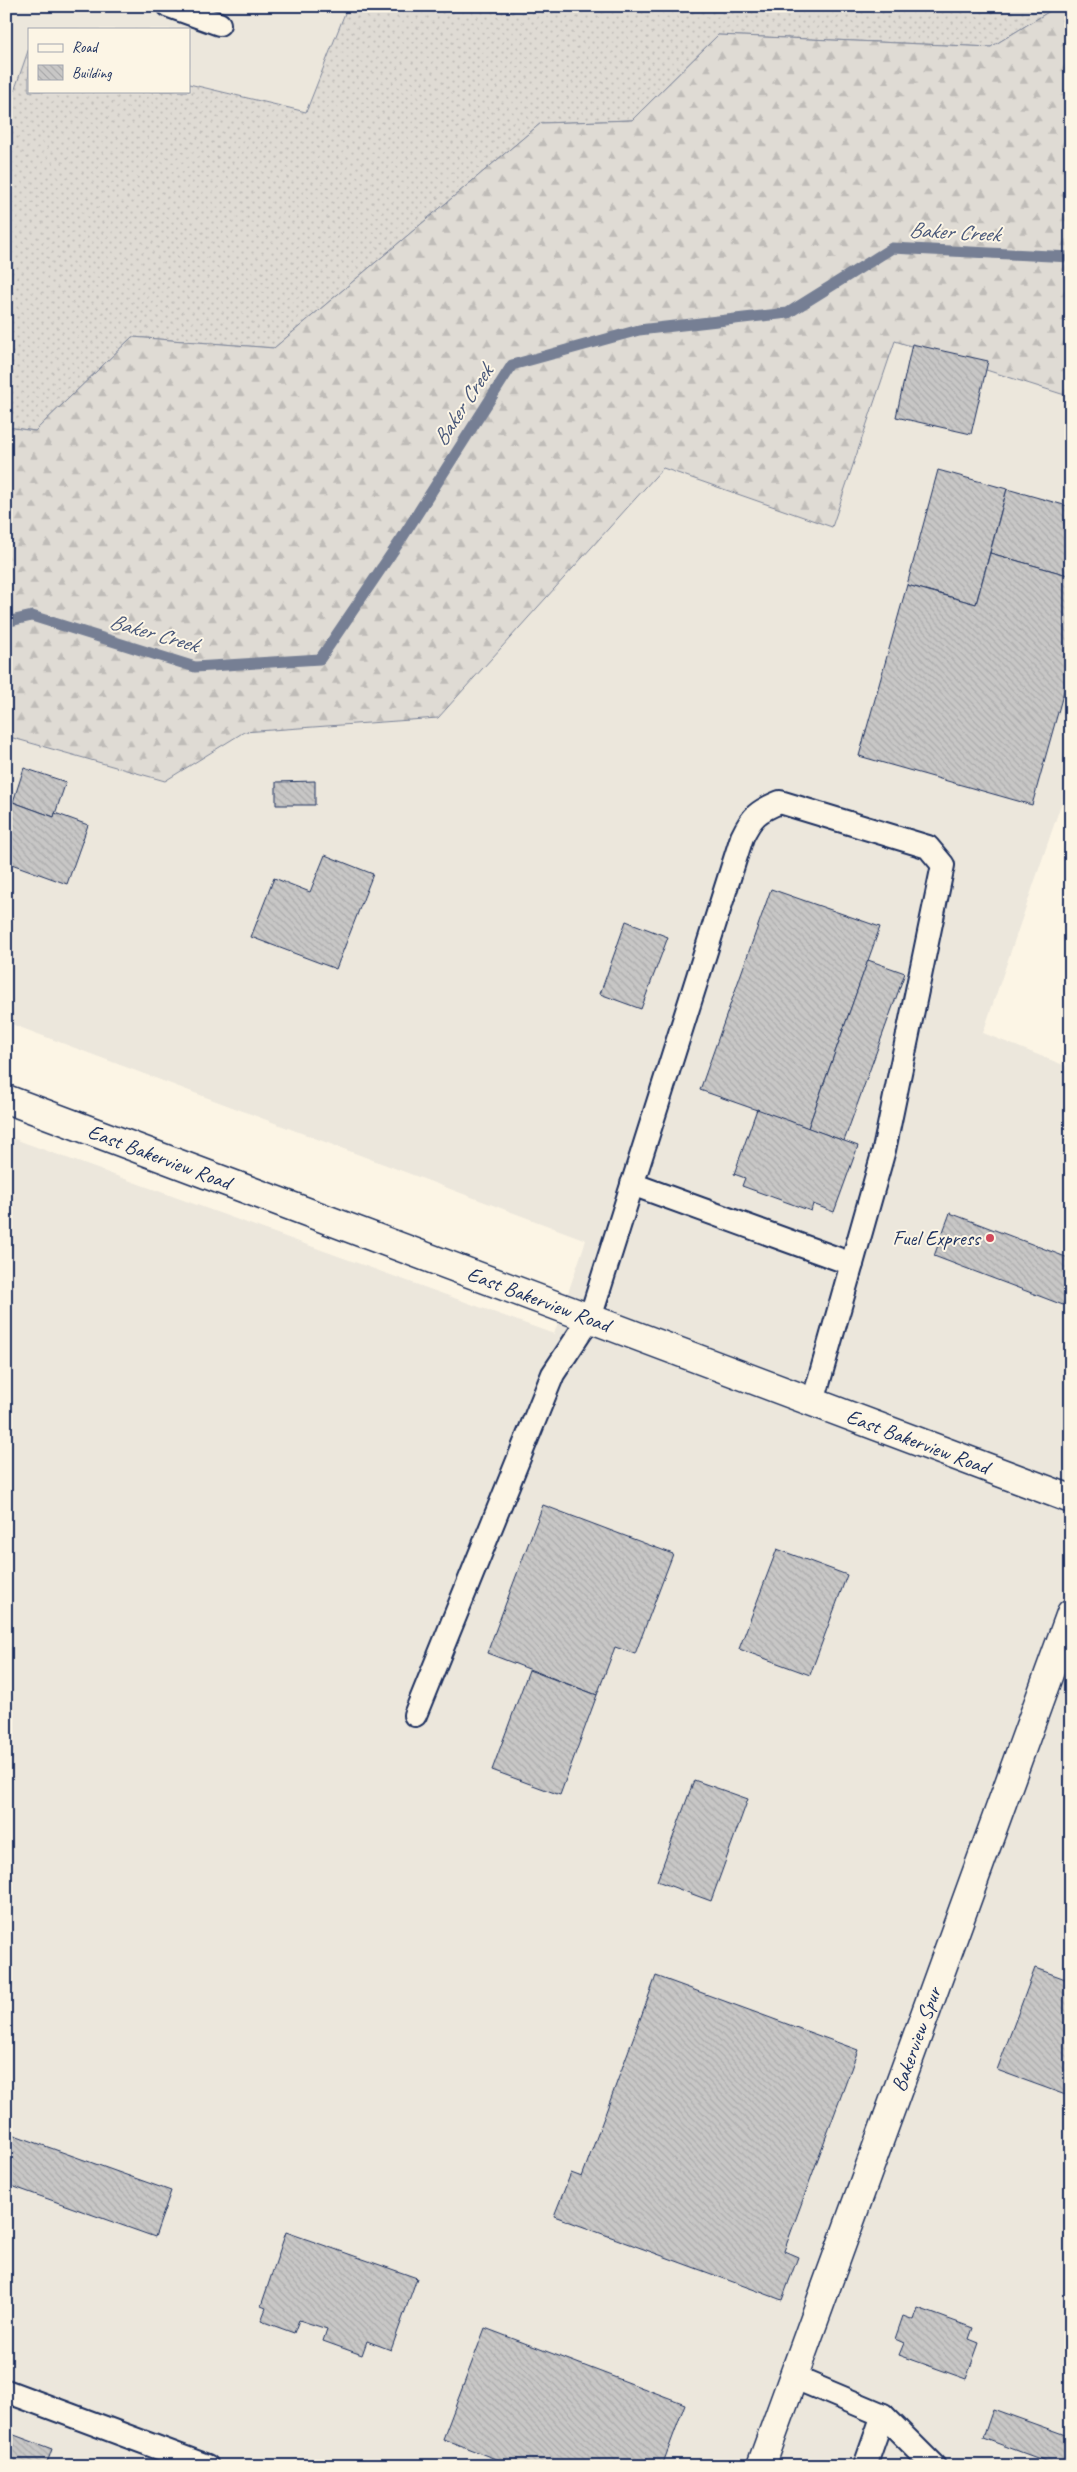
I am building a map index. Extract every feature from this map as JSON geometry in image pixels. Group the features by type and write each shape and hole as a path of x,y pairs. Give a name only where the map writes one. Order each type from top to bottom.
{"main road":[{"name":"East Bakerview Road","path":"6,1099 1071,1499"},
{"name":"Bakerview Spur","path":"761,2466 1071,1613"}],"lane":[{"path":"169,6 219,24"},
{"path":"415,1715 552,1374 590,1318 742,837 750,820 762,809 780,802 928,846 943,865 884,1150 813,1402"},
{"path":"632,1184 852,1264"},
{"path":"793,2377 882,2415 934,2466"},
{"path":"6,2391 207,2466"},
{"path":"865,2466 882,2415"}],"shaded area":[{"path":"6,6 328,6 345,13 306,112 190,84 190,28 28,28 28,51 6,115"},
{"path":"895,340 1071,397 1071,775 983,1033 1071,1068 1071,2466 6,2466 6,1136 554,1334 586,1240 6,1022 6,736 165,781 244,732 438,718 663,468 832,526"}],"green space":[{"path":"328,6 1058,6 991,47 718,35 632,120 541,123 274,348 132,337 35,431 6,427 6,115 28,51 28,92 190,92 190,84 306,112 345,13"},
{"path":"1058,6 1071,6 1071,397 895,341 832,527 663,468 438,718 244,732 165,781 6,736 6,427 35,431 132,337 274,348 541,123 632,120 718,35 991,47"}],"building":[{"path":"912,344 988,361 971,434 896,417"},
{"path":"938,470 1007,489 976,604 907,585"},
{"path":"1007,489 1071,507 1071,576 990,553"},
{"path":"990,553 1071,576 1071,666 1032,805 859,756 907,585 976,604"},
{"path":"24,768 66,782 54,817 13,802"},
{"path":"315,781 315,805 276,805 276,782"},
{"path":"10,801 54,817 55,813 88,825 67,884 6,862 6,811"},
{"path":"325,855 373,874 336,969 251,937 274,878 310,892"},
{"path":"771,889 880,927 808,1128 700,1090"},
{"path":"626,921 668,937 641,1009 600,994"},
{"path":"868,960 905,973 844,1141 808,1128"},
{"path":"757,1109 858,1146 834,1212 813,1204 811,1211 742,1186 745,1178 734,1174"},
{"path":"950,1213 1071,1259 1071,1284 1063,1305 934,1256"},
{"path":"543,1505 673,1554 635,1654 615,1647 597,1695 487,1653"},
{"path":"777,1549 847,1575 810,1675 739,1649"},
{"path":"529,1670 597,1695 560,1795 492,1770"},
{"path":"694,1780 748,1799 711,1901 657,1881"},
{"path":"1035,1968 1071,1981 1071,2097 997,2070"},
{"path":"656,1976 858,2050 784,2251 798,2257 782,2300 554,2216 571,2173 582,2177"},
{"path":"6,2132 171,2191 155,2237 6,2184"},
{"path":"286,2232 417,2278 391,2350 367,2341 362,2355 323,2341 327,2329 299,2320 294,2333 261,2321 266,2308 261,2306"},
{"path":"918,2308 973,2328 969,2339 979,2343 966,2379 899,2355 904,2343 895,2339 903,2316 914,2320"},
{"path":"485,2328 685,2404 662,2466 514,2466 443,2439"},
{"path":"993,2409 1071,2437 1071,2466 1059,2466 983,2438"},
{"path":"6,2432 52,2449 46,2466 6,2466"}],"waterway":[{"name":"Baker Creek","path":"6,622 32,616 195,667 320,659 402,538 512,365 639,330 788,313 892,248 1071,257"}],"place":[{"name":"Fuel Express","path":"990,1238"}]}
